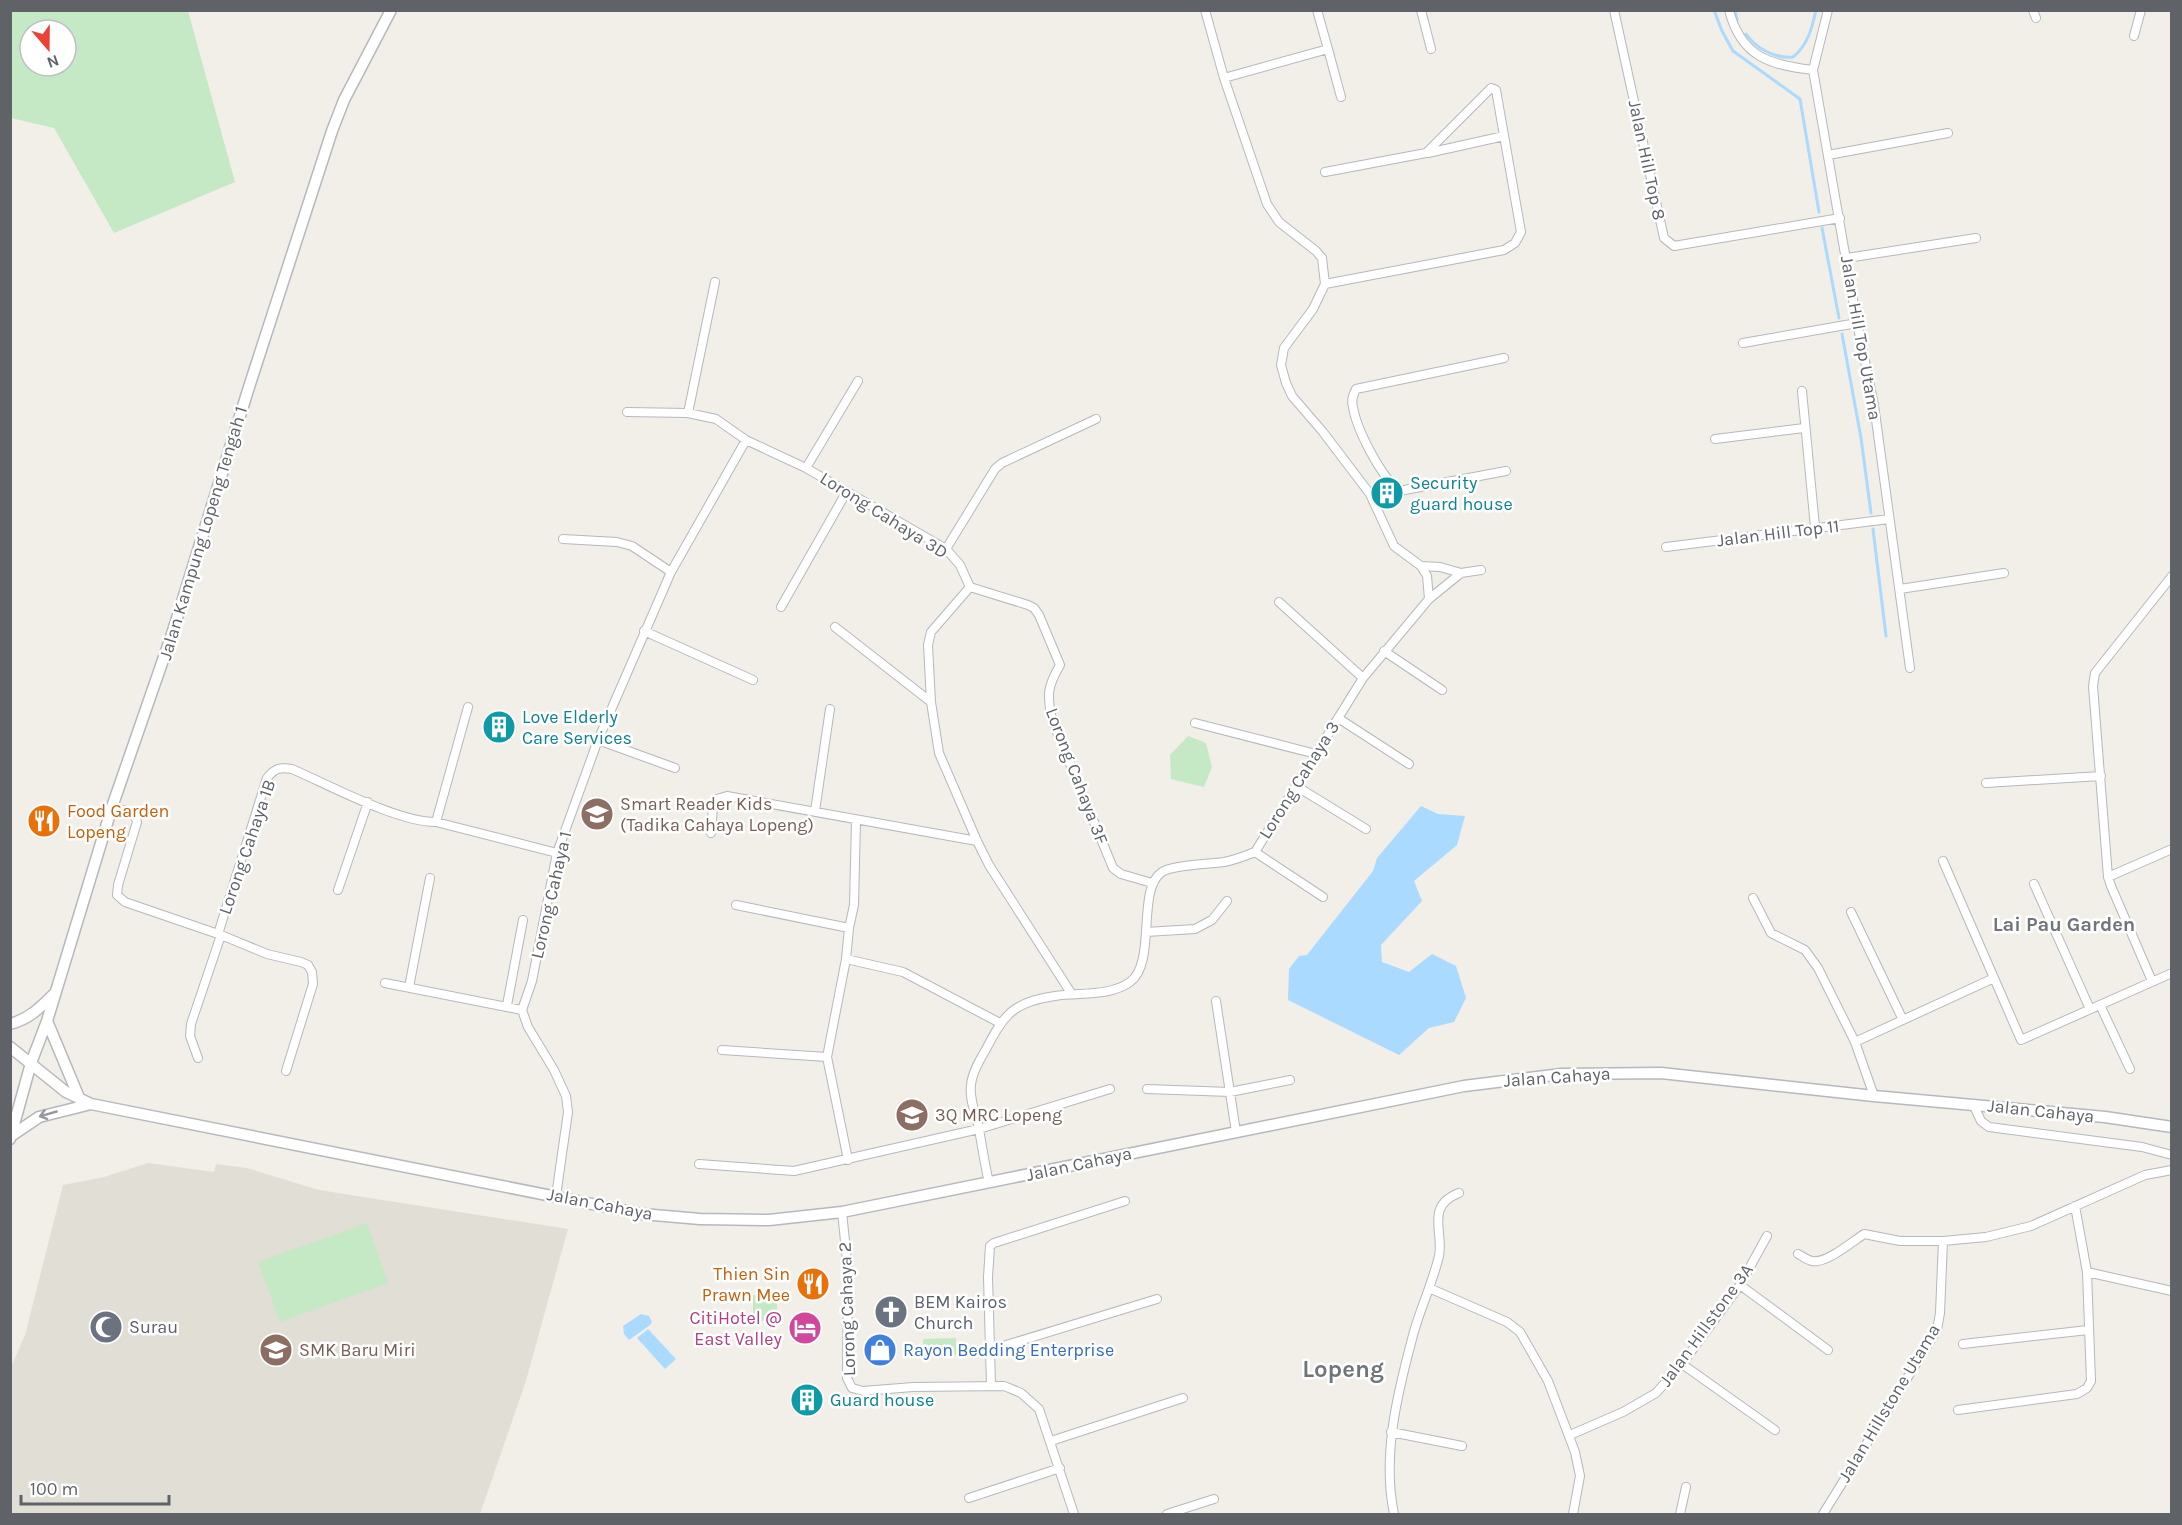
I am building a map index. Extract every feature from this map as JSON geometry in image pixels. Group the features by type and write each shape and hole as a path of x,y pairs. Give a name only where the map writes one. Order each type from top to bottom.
{"street":[{"name":"Jalan Kampung Lopeng Tengah 1","path":"12,1134 31,1063 47,1021 112,807 172,634 332,130 344,100 391,10"},
{"path":"1205,10 1224,78 1267,204 1280,222 1316,250 1322,258 1325,284 1313,309 1284,348 1281,365 1286,383 1292,396 1323,432 1370,494 1394,546 1420,567 1427,576 1429,599"},
{"path":"1317,10 1341,97"},
{"path":"1421,10 1431,49"},
{"name":"Jalan Hill Top 8","path":"1614,10 1664,238 1668,243 1674,246 1840,218"},
{"path":"1730,10 1740,37 1752,52 1769,62 1813,70"},
{"name":"Jalan Hill Top Utama","path":"1828,10 1813,70 1857,323 1874,405 1910,668"},
{"path":"2134,36 2141,10"},
{"path":"1224,78 1328,49"},
{"path":"1325,284 1504,250 1515,243 1521,232 1496,90 1491,88 1426,153"},
{"path":"1828,155 1948,133"},
{"path":"1325,172 1504,136"},
{"path":"1847,258 1976,238"},
{"path":"688,413 715,282"},
{"path":"1743,343 1857,323"},
{"path":"1399,491 1391,485 1370,450 1353,408 1352,396 1356,389 1504,358"},
{"path":"806,468 858,381"},
{"path":"1802,392 1815,527"},
{"name":"Lorong Cahaya 3D","path":"627,412 688,413 716,419 746,440 847,490 946,549 960,565 970,587"},
{"path":"946,549 994,469 1002,463 1096,419"},
{"path":"1715,439 1804,428"},
{"name":"Lorong Cahaya 1","path":"522,1010 532,981 557,853 597,740 670,573 746,440"},
{"path":"1376,506 1394,497 1399,491 1506,471"},
{"path":"1370,494 1391,485"},
{"path":"781,607 847,490"},
{"name":"Jalan Hill Top 11","path":"1666,547 1889,519"},
{"path":"563,539 617,542 632,546 670,573"},
{"path":"1420,567 1440,567 1461,573 1481,570"},
{"name":"Lorong Cahaya 3","path":"1152,883 1162,872 1171,869 1224,862 1255,852 1363,678 1429,599 1461,573"},
{"path":"1900,589 2004,573"},
{"path":"2152,981 2108,877 2103,825 2102,776 2093,686 2095,673 2172,576"},
{"path":"970,587 931,632 928,645 939,753 976,841 989,865 1071,993"},
{"name":"Lorong Cahaya 3F","path":"970,587 1028,605 1034,608 1039,615 1060,665 1050,682 1047,699 1052,720 1113,868 1121,874 1152,883"},
{"path":"1279,602 1363,678"},
{"path":"835,627 932,702"},
{"path":"644,631 753,680"},
{"path":"1384,651 1442,690"},
{"path":"436,822 468,707"},
{"path":"815,811 830,709"},
{"path":"1338,718 1410,764"},
{"path":"1195,723 1316,754"},
{"path":"597,740 675,768"},
{"name":"Lorong Cahaya 1B","path":"220,934 267,778 281,767 292,769 421,822 436,822 557,853"},
{"path":"1986,783 2102,776"},
{"path":"1296,786 1366,829"},
{"path":"711,833 713,807 717,799 727,796 976,841"},
{"path":"338,890 368,802"},
{"path":"112,807 132,813 137,822 118,885 117,895 125,902 220,934 267,954 308,965 312,972 313,984 286,1071"},
{"path":"848,1160 827,1057 854,905 856,820"},
{"path":"2108,877 2172,849"},
{"path":"1255,852 1323,897"},
{"path":"1943,861 2021,1040 2172,973"},
{"path":"409,987 430,878"},
{"path":"989,1183 971,1085 975,1070 1000,1023 1024,1002 1071,993 1100,993 1120,988 1132,981 1141,968 1152,883"},
{"path":"2034,884 2090,1009"},
{"path":"1753,898 1771,933 1806,950 1814,961 1854,1042 1874,1096"},
{"path":"1146,932 1195,929 1212,920 1227,901"},
{"path":"736,905 849,928"},
{"path":"1851,912 1903,1020"},
{"path":"507,1005 523,920"},
{"path":"198,1058 190,1036 191,1024 220,934"},
{"path":"846,959 903,972 1000,1023"},
{"path":"1854,1042 1994,978"},
{"path":"385,983 507,1005 522,1010 528,1027 554,1070 566,1096 568,1112 556,1196"},
{"path":"10,1024 22,1021 35,1013 55,993"},
{"path":"1216,1001 1236,1132"},
{"path":"2100,1005 2130,1069"},
{"path":"10,1108 12,1134 39,1117 85,1102 47,1021"},
{"name":"Jalan Cahaya","path":"10,1047 66,1092 85,1102 642,1214 700,1219 768,1220 842,1212 1464,1086 1562,1074 1661,1073 1874,1096 2104,1117 2172,1127"},
{"path":"722,1050 827,1057"},
{"path":"1147,1089 1230,1092 1290,1080"},
{"path":"699,1164 794,1171 978,1129 1110,1089"},
{"path":"1973,1104 1981,1121 1989,1127 2142,1147 2172,1155"},
{"path":"1798,1254 1812,1261 1821,1260 1864,1234 1900,1241 1943,1241 1986,1237 2031,1226 2145,1175 2172,1170"},
{"path":"1394,1515 1389,1465 1391,1432 1412,1338 1439,1254 1437,1222 1441,1205 1459,1193"},
{"path":"991,1386 988,1277 990,1246 1125,1202"},
{"path":"1958,1410 2077,1394 2087,1388 2091,1381 2087,1272 2075,1206"},
{"name":"Lorong Cahaya 2","path":"842,1212 848,1270 847,1378 852,1388 863,1391 913,1387 1005,1386 1021,1394 1039,1409 1074,1515"},
{"name":"Jalan Hillstone 3A","path":"1570,1436 1623,1412 1656,1393 1682,1364 1740,1285 1767,1236"},
{"name":"Jalan Hillstone Utama","path":"1823,1515 1937,1330 1941,1313 1943,1241"},
{"path":"2087,1272 2172,1291"},
{"path":"1740,1285 1828,1350"},
{"path":"1429,1288 1507,1322 1520,1332 1548,1381 1570,1436 1580,1476 1573,1515"},
{"path":"990,1350 1157,1299"},
{"path":"1963,1344 2088,1330"},
{"path":"1682,1364 1775,1430"},
{"path":"1051,1441 1183,1398"},
{"path":"1391,1432 1462,1446"},
{"path":"969,1498 1060,1468"},
{"path":"1680,1515 1686,1487"},
{"path":"1167,1515 1214,1499"}],"shaded area":[{"name":"SMK Baru Miri","path":"148,1163 214,1172 216,1164 247,1168 319,1190 568,1229 525,1384 480,1514 11,1514 11,1367 25,1335 63,1185 104,1177"}],"green space":[{"path":"11,10 188,11 235,182 114,233 54,128 11,118"},
{"path":"1188,736 1206,743 1212,767 1204,787 1171,779 1170,755"},
{"path":"367,1223 388,1283 280,1322 258,1262"},
{"path":"753,1295 777,1295 777,1321 753,1321"},
{"path":"956,1338 956,1355 930,1355 923,1352 923,1339"}],"water":[{"path":"1421,806 1438,814 1465,816 1457,845 1414,881 1422,901 1381,945 1382,962 1409,972 1432,954 1456,966 1466,998 1454,1022 1429,1028 1399,1055 1288,1000 1289,969 1299,956 1307,955 1373,871 1377,858"},
{"path":"641,1314 649,1316 652,1322 629,1340 624,1334 623,1326"},
{"path":"648,1329 676,1359 665,1369 637,1338"}],"waterway":[{"path":"1714,10 1733,51 1800,99 1819,212"},
{"path":"1735,10 1737,20"},
{"path":"1746,34 1766,52 1793,57 1806,42 1816,10"},
{"path":"1822,228 1839,318"},
{"path":"1842,334 1861,438 1871,513"},
{"path":"1873,529 1886,636"}],"place":[{"name":"Security guard house","path":"1387,493"},
{"name":"Love Elderly Care Services","path":"499,727"},
{"name":"Smart Reader Kids (Tadika Cahaya Lopeng)","path":"597,814"},
{"name":"Food Garden Lopeng","path":"44,821"},
{"name":"3Q MRC Lopeng","path":"912,1115"},
{"name":"Thien Sin Prawn Mee","path":"813,1284"},
{"name":"BEM Kairos Church","path":"891,1312"},
{"name":"Surau","path":"106,1327"},
{"name":"CitiHotel @ East Valley","path":"805,1328"},
{"name":"SMK Baru Miri","path":"276,1350"},
{"name":"Rayon Bedding Enterprise","path":"880,1350"},
{"name":"Guard house","path":"807,1400"}],"district":[{"name":"Lai Pau Garden","path":"2064,924"},
{"name":"Lopeng","path":"1343,1369"}]}
